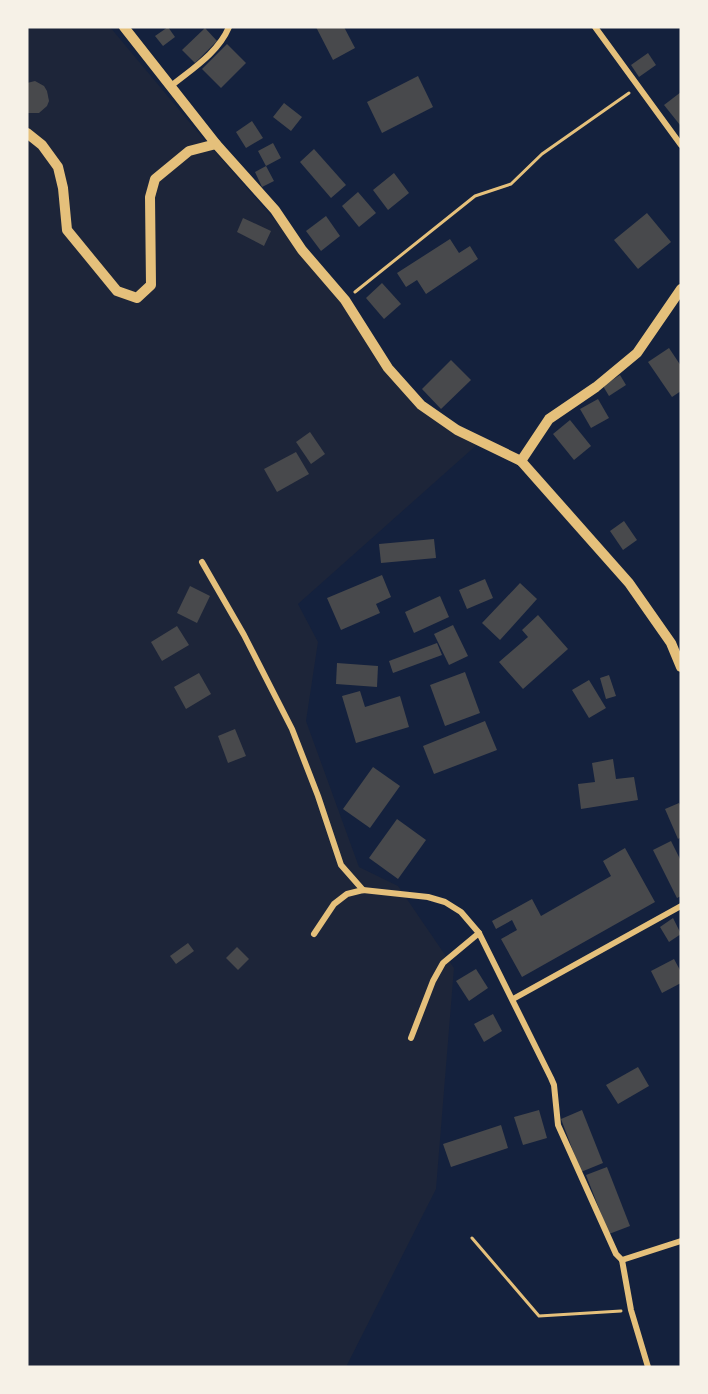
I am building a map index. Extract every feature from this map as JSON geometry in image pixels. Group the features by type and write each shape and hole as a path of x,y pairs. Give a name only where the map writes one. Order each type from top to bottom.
{"street":[{"path":"124,27 216,144 275,210 302,250 345,300 388,368 421,405 457,430 521,461 629,583 670,643 681,666"},
{"path":"171,86 210,55 225,37 229,27"},
{"path":"595,27 681,145"},
{"path":"27,133 42,145 58,167 63,188 67,230 117,291 137,298 151,285 150,197 155,179 189,151 216,144"},
{"path":"521,461 549,419 596,387 637,353 681,290"},
{"path":"202,562 244,635 292,729 341,864 363,890"},
{"path":"314,934 334,904 347,894 363,890 428,897 445,902 461,912 479,933 554,1086 558,1125 612,1247 622,1260 631,1310 648,1367"},
{"path":"513,999 681,906"},
{"path":"411,1038 433,981 443,963 479,933"},
{"path":"622,1260 681,1241"}],"path":[{"path":"345,300 476,196 512,184 542,154 638,87"},
{"path":"472,1238 539,1316 631,1310"}],"shaded area":[{"path":"27,27 110,27 196,130 345,300 421,405 480,442 298,604 318,642 306,721 359,867 398,886 454,968 436,1189 346,1367 27,1367"}],"building":[{"path":"168,27 175,37 163,46 155,36"},
{"path":"316,27 344,27 355,48 333,60"},
{"path":"205,28 217,41 195,63 182,50"},
{"path":"227,44 246,63 221,88 202,69"},
{"path":"648,53 656,65 639,77 631,65"},
{"path":"418,76 433,107 382,133 367,102"},
{"path":"35,81 44,86 49,101 39,113 27,113 27,83"},
{"path":"681,92 681,124 680,125 664,105"},
{"path":"284,103 302,117 291,131 273,117"},
{"path":"252,121 263,138 246,148 236,132"},
{"path":"273,143 281,158 266,166 258,151"},
{"path":"314,149 346,185 331,198 300,162"},
{"path":"266,166 274,181 262,187 255,172"},
{"path":"394,173 409,193 388,210 373,190"},
{"path":"358,192 376,213 359,227 342,206"},
{"path":"647,213 671,242 638,269 614,240"},
{"path":"326,216 340,236 321,251 306,231"},
{"path":"243,218 271,231 264,246 237,232"},
{"path":"450,239 459,253 470,246 478,259 426,294 417,280 406,287 397,273"},
{"path":"382,283 401,304 384,319 366,298"},
{"path":"669,348 681,366 681,391 672,397 648,362"},
{"path":"451,360 471,380 441,409 422,389"},
{"path":"620,375 626,385 609,396 603,386"},
{"path":"598,399 609,418 591,428 580,409"},
{"path":"570,420 591,446 574,460 553,434"},
{"path":"310,432 325,454 311,464 296,442"},
{"path":"296,452 309,474 277,492 264,469"},
{"path":"624,521 637,540 623,550 610,531"},
{"path":"434,539 436,558 381,563 379,544"},
{"path":"382,575 391,597 376,604 380,613 341,630 327,598"},
{"path":"485,579 493,598 467,609 459,590"},
{"path":"520,583 537,599 500,640 482,623"},
{"path":"190,586 210,596 197,623 177,613"},
{"path":"440,596 449,617 414,633 405,612"},
{"path":"538,615 568,649 523,689 499,662 528,637 522,630"},
{"path":"453,625 468,656 449,665 434,634"},
{"path":"177,626 189,645 162,661 151,642"},
{"path":"437,643 442,655 393,673 389,661"},
{"path":"337,663 378,666 377,687 336,684"},
{"path":"465,672 480,713 445,726 430,685"},
{"path":"199,673 211,694 186,709 174,687"},
{"path":"609,675 616,696 606,699 600,678"},
{"path":"589,680 606,708 589,718 572,690"},
{"path":"360,691 365,707 400,696 409,727 356,743 342,696"},
{"path":"485,721 497,750 434,774 423,746"},
{"path":"235,729 246,756 228,763 218,736"},
{"path":"613,759 616,779 634,777 638,800 581,809 578,784 595,782 592,763"},
{"path":"373,767 400,786 370,828 343,809"},
{"path":"679,803 681,837 678,839 665,809"},
{"path":"397,819 426,840 398,879 369,858"},
{"path":"671,841 681,861 681,896 677,898 653,850"},
{"path":"625,848 655,902 522,977 501,939 517,930 512,920 496,929 492,921 532,899 541,916 611,876 603,861"},
{"path":"673,918 681,934 669,942 660,927"},
{"path":"188,943 194,951 176,964 170,956"},
{"path":"237,947 249,959 238,970 226,958"},
{"path":"674,959 681,972 681,983 662,993 651,971"},
{"path":"476,969 488,988 469,1001 456,981"},
{"path":"493,1014 502,1031 484,1042 474,1024"},
{"path":"638,1067 649,1086 618,1104 606,1085"},
{"path":"539,1110 547,1138 523,1145 514,1117"},
{"path":"582,1110 603,1163 581,1172 561,1119"},
{"path":"501,1125 508,1148 451,1167 443,1144"},
{"path":"607,1167 630,1226 609,1234 586,1175"}]}
